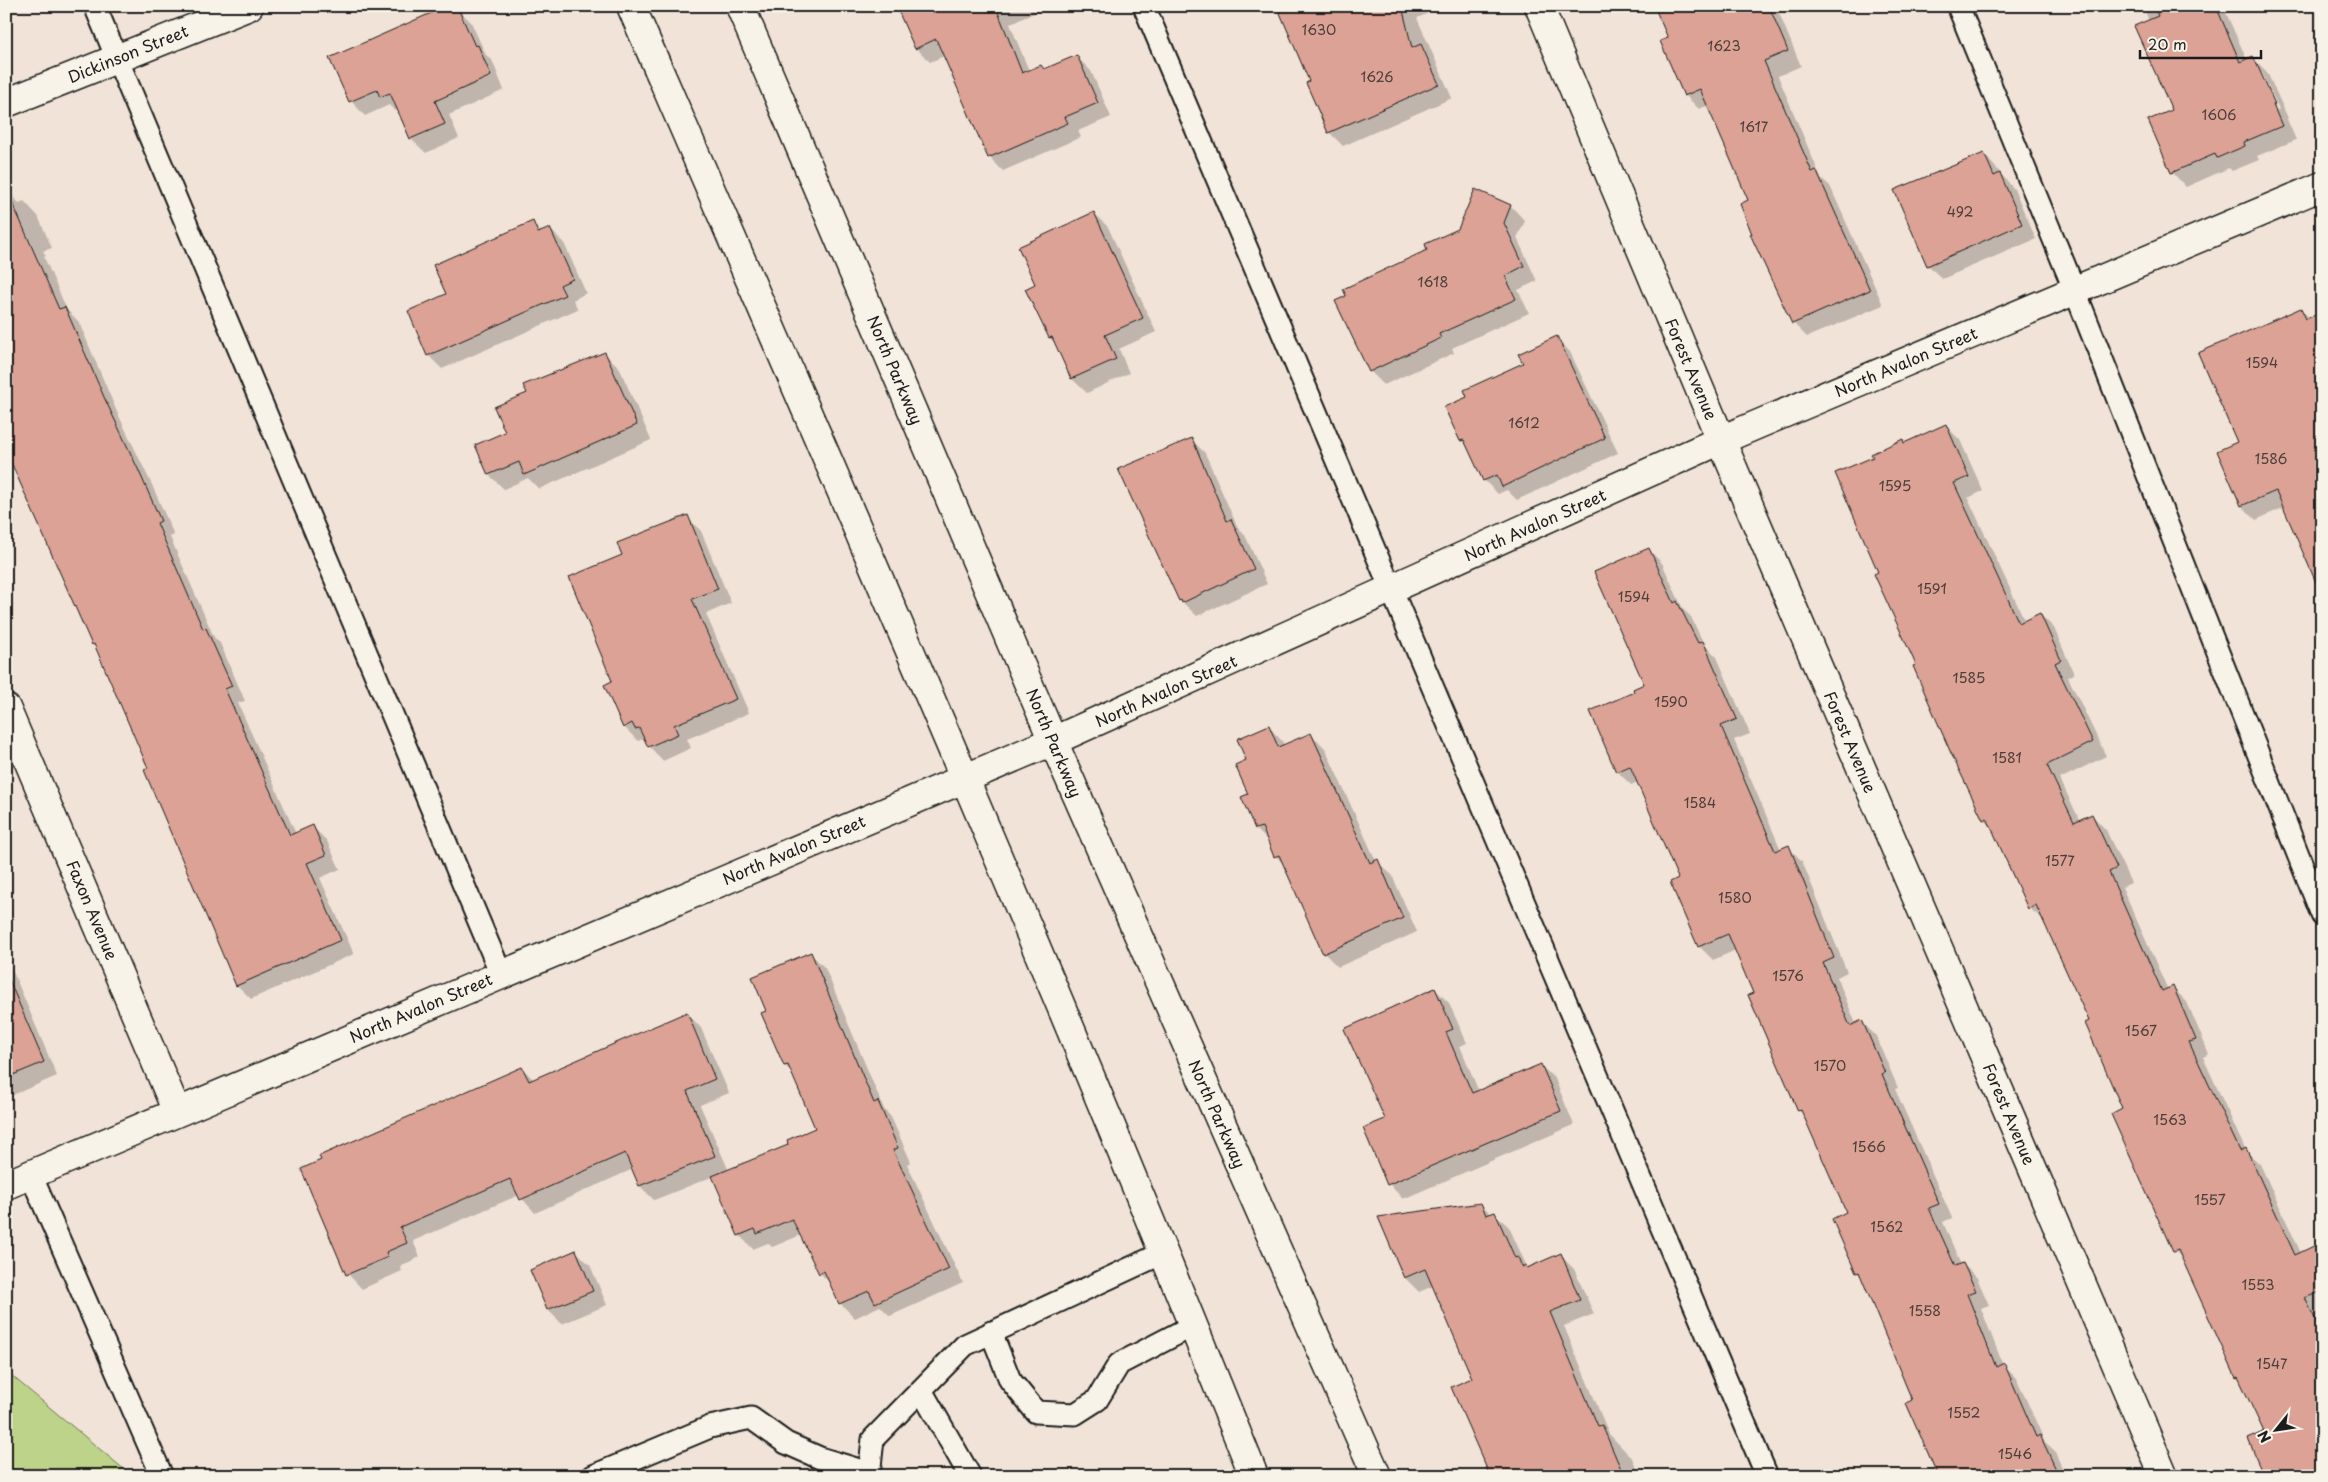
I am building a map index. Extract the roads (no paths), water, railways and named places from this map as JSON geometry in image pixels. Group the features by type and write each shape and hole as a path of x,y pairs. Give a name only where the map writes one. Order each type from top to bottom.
{"street":[{"name":"Dickinson Street","path":"6,103 249,6"},
{"path":"631,6 966,778 1165,1252 1254,1476"},
{"name":"North Parkway","path":"740,6 1053,741 1377,1476"},
{"name":"Forest Avenue","path":"1539,6 1721,440 2164,1476"},
{"name":"North Avalon Street","path":"6,1185 1053,741 1392,590 1721,440 2322,186"},
{"name":"Faxon Avenue","path":"6,708 177,1112"}],"lane":[{"path":"95,6 501,974"},
{"path":"1144,6 1767,1476"},
{"path":"1958,6 2075,291 2322,915"},
{"path":"31,1175 162,1476"},
{"path":"593,1476 710,1427 751,1418 786,1443 820,1458 869,1474 873,1440 965,1345 1165,1252"},
{"path":"992,1332 1010,1380 1036,1412 1075,1414 1096,1400 1119,1364 1194,1325"},
{"path":"921,1390 970,1476"}]}
